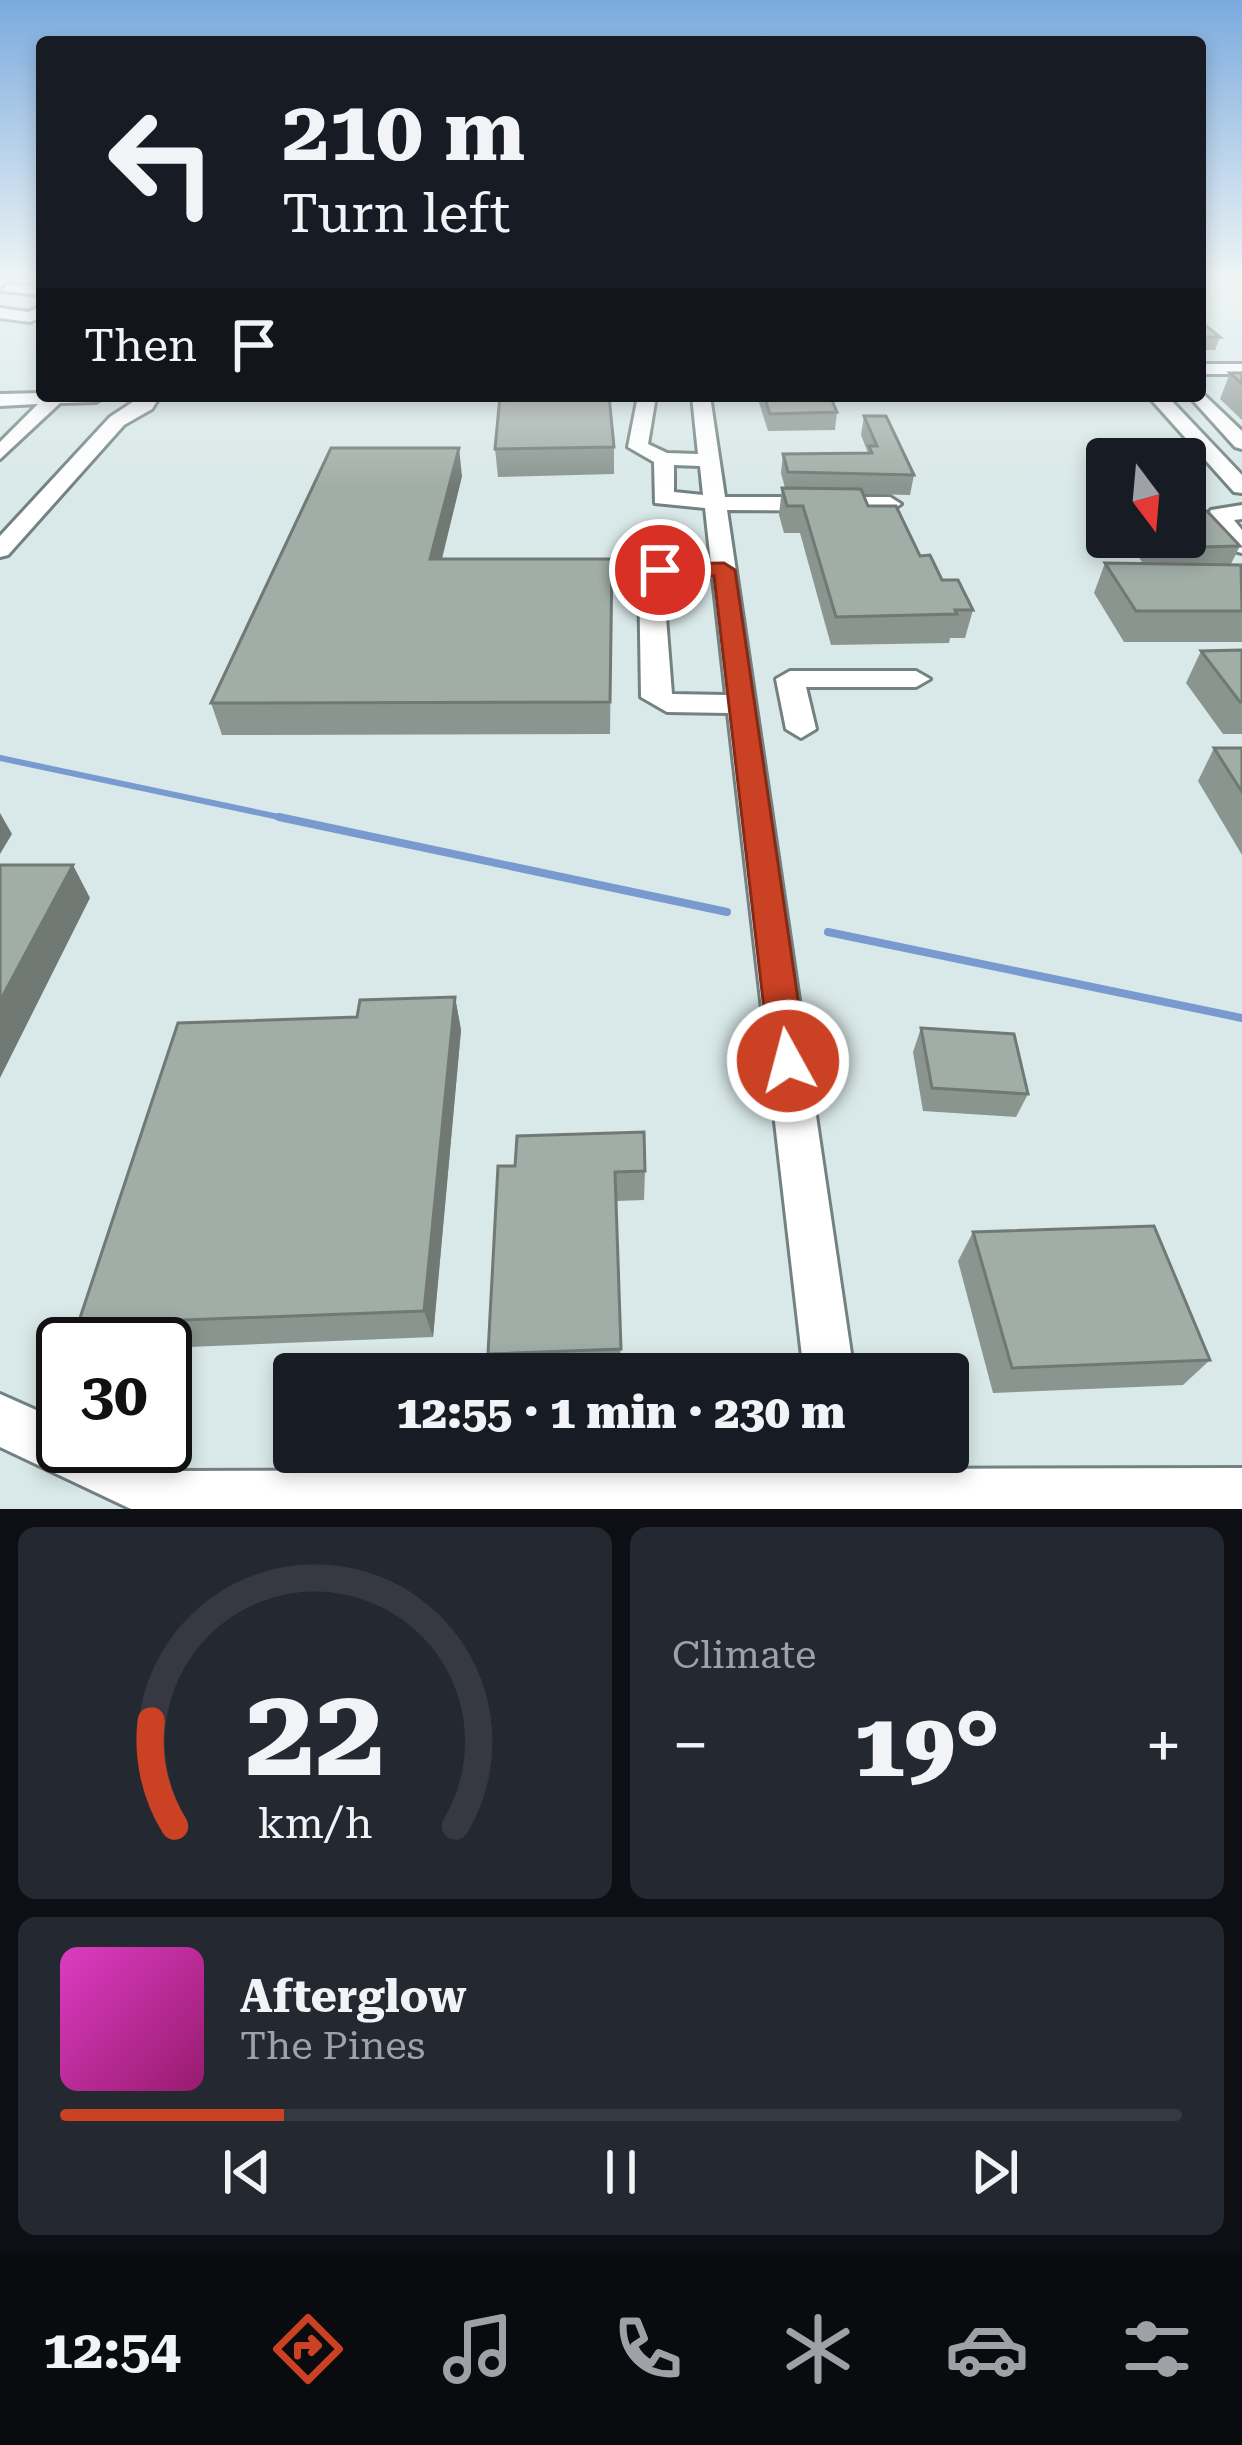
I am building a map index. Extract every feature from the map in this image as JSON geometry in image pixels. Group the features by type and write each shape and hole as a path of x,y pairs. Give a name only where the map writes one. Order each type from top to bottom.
{"street":[{"path":"1206,369 1242,369"},
{"path":"1206,393 1242,387"},
{"path":"0,400 36,399"},
{"path":"0,453 51,402"},
{"path":"0,550 117,421 147,402"},
{"path":"646,402 638,447 664,459 710,460"},
{"path":"702,402 827,1353"},
{"path":"1163,402 1242,487"},
{"path":"1206,402 1240,439"},
{"path":"1194,435 1240,439"},
{"path":"664,459 662,498 744,505 890,505"},
{"path":"1242,512 1219,514 1242,546"},
{"path":"724,570 651,572 655,698 667,703 793,695"},
{"path":"801,729 790,680 916,679"},
{"path":"0,1420 167,1498 844,1486 1242,1495"}],"building":[{"path":"499,402 610,402 614,447 495,449"},
{"path":"766,402 833,402 837,412 770,414"},
{"path":"864,416 886,416 914,475 788,472 783,454 872,453 869,446 877,446"},
{"path":"331,448 459,448 430,559 612,559 610,702 211,703"},
{"path":"782,488 861,489 868,506 896,506 920,556 930,555 942,580 958,580 973,610 836,617 803,506 787,506"},
{"path":"1207,511 1240,546 1206,547"},
{"path":"1105,563 1241,565 1242,611 1136,611"},
{"path":"1242,650 1242,702 1240,702 1201,651"},
{"path":"1214,748 1242,748 1242,792"},
{"path":"0,865 73,865 0,1001"},
{"path":"455,997 424,1311 192,1320 80,1317 178,1023 357,1017 360,1000"},
{"path":"921,1028 1014,1034 1028,1094 932,1088"},
{"path":"644,1132 645,1171 615,1172 621,1349 488,1353 498,1166 515,1166 517,1136"},
{"path":"1154,1226 1210,1360 1012,1368 973,1232"}],"waterway":[{"path":"0,758 293,820"},
{"path":"279,817 727,912"},
{"path":"828,932 1242,1018"}],"route":[{"path":"660,570 724,570 788,1061"}]}
